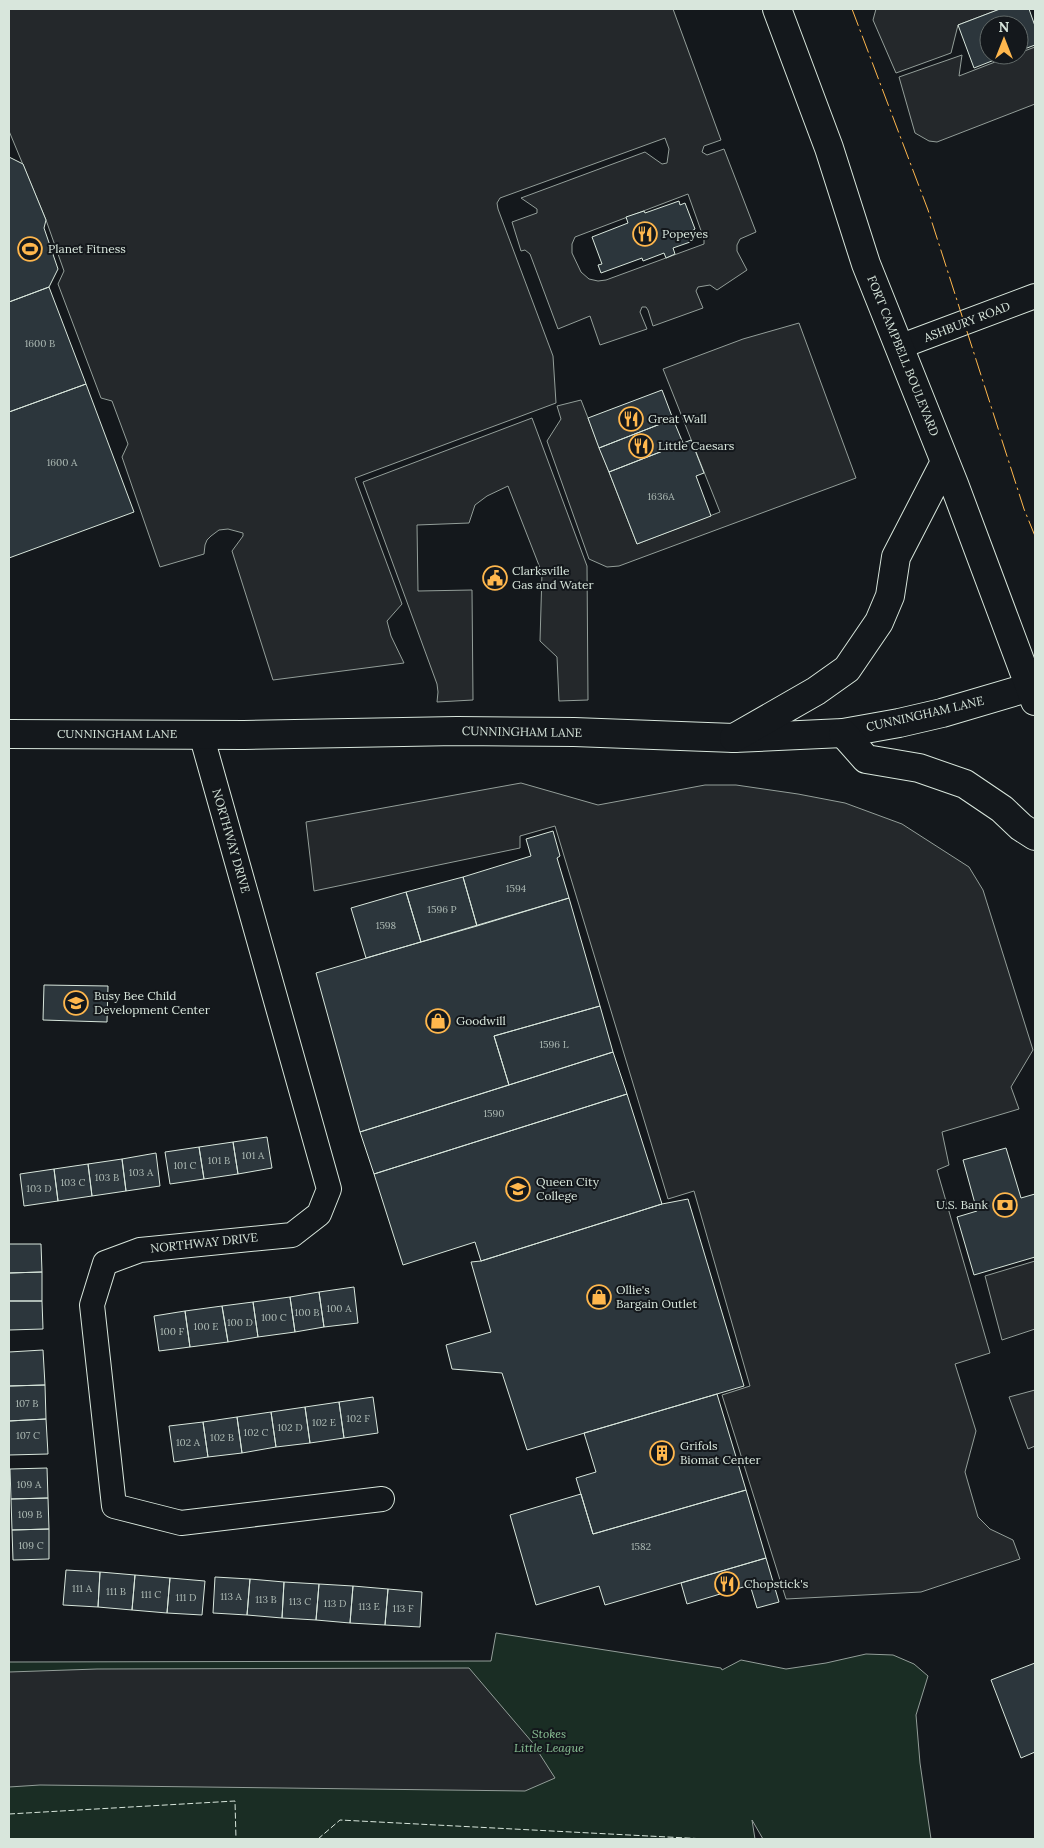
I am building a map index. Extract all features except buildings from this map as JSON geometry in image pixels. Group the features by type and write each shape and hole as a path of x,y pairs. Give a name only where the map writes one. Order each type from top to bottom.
{"main road":[{"name":"FORT CAMPBELL BOULEVARD","path":"777,9 829,148 866,264 945,462 1033,694"},
{"path":"734,738 816,690 847,669 879,622 890,596 896,557 945,462"},
{"name":"CUNNINGHAM LANE","path":"9,734 574,732 734,738 843,733 1033,694"},
{"path":"843,733 866,759 919,768 965,784 1002,809 1021,828 1035,836"}],"street":[{"name":"ASHBURY ROAD","path":"899,347 1035,296"},
{"name":"NORTHWAY DRIVE","path":"201,734 328,1189 319,1214 292,1235 140,1250 105,1263 92,1305 114,1506 181,1523 382,1500"}],"green space":[{"name":"Stokes Little League","path":"496,1633 721,1668 722,1670 741,1660 786,1669 866,1654 893,1655 914,1664 928,1676 916,1715 920,1763 931,1839 763,1839 752,1820 755,1839 9,1839 9,1662 491,1661"}],"shaded area":[{"path":"9,9 673,9 721,140 704,146 702,152 707,155 724,149 756,232 740,239 737,245 737,251 747,270 717,290 710,285 698,287 696,291 703,308 653,326 648,310 646,307 642,307 640,312 647,329 600,345 590,316 558,329 530,254 525,250 521,251 512,222 537,213 537,209 521,198 645,152 662,164 667,163 669,149 665,138 500,198 497,203 498,209 553,356 556,403 355,478 402,604 387,621 391,636 404,663 273,680 232,551 243,536 243,533 228,529 219,530 207,540 204,554 160,567 122,457 128,444 112,401 101,398 58,284 64,271 46,220 9,131","holes":["688,194 704,239 704,244 606,280 598,281 589,279 581,272 572,253 572,244 575,237"]},
{"path":"876,9 1000,9 979,15 979,17 958,25 951,53 896,73 873,20"},
{"path":"1035,47 1035,104 937,142 929,141 915,133 899,77 962,55 959,76 987,65 1029,65 1029,49"},
{"path":"799,323 856,478 619,566 607,567 589,559 547,441 561,419 557,406 581,400 637,544 720,512 663,369 743,339"},
{"path":"532,418 587,566 588,700 559,701 557,657 540,641 542,573 508,486 487,496 475,505 469,523 417,525 418,591 472,590 473,700 437,702 437,684 363,482"},
{"path":"521,783 598,805 705,785 736,785 798,794 845,803 902,824 969,867 983,890 1033,1050 1011,1087 1019,1109 942,1132 949,1165 937,1170 990,1353 955,1364 976,1431 965,1472 978,1517 990,1529 1013,1540 1020,1559 921,1592 786,1599 722,1395 750,1386 694,1191 668,1199 555,826 520,836 520,848 314,891 306,822"},
{"path":"1035,1261 1035,1329 1002,1340 985,1276"},
{"path":"1035,1390 1035,1446 1028,1449 1009,1397"},
{"path":"469,1668 532,1742 555,1778 525,1791 40,1785 9,1787 9,1672 97,1669"}],"fence":[{"path":"9,1814 235,1801 236,1839"},
{"path":"318,1839 340,1820 706,1839"}],"power":[{"path":"852,9 928,210 1024,509 1035,536"}],"place":[{"name":"Popeyes","path":"645,234"},
{"name":"Planet Fitness","path":"30,249"},
{"name":"Great Wall","path":"631,419"},
{"name":"Little Caesars","path":"641,446"},
{"name":"Clarksville Gas and Water","path":"495,578"},
{"name":"Busy Bee Child Development Center","path":"76,1003"},
{"name":"Goodwill","path":"438,1021"},
{"name":"Queen City College","path":"518,1189"},
{"name":"U.S. Bank","path":"1005,1205"},
{"name":"Ollie's Bargain Outlet","path":"599,1297"},
{"name":"Grifols Biomat Center","path":"662,1453"},
{"name":"Chopstick's","path":"727,1584"}]}
